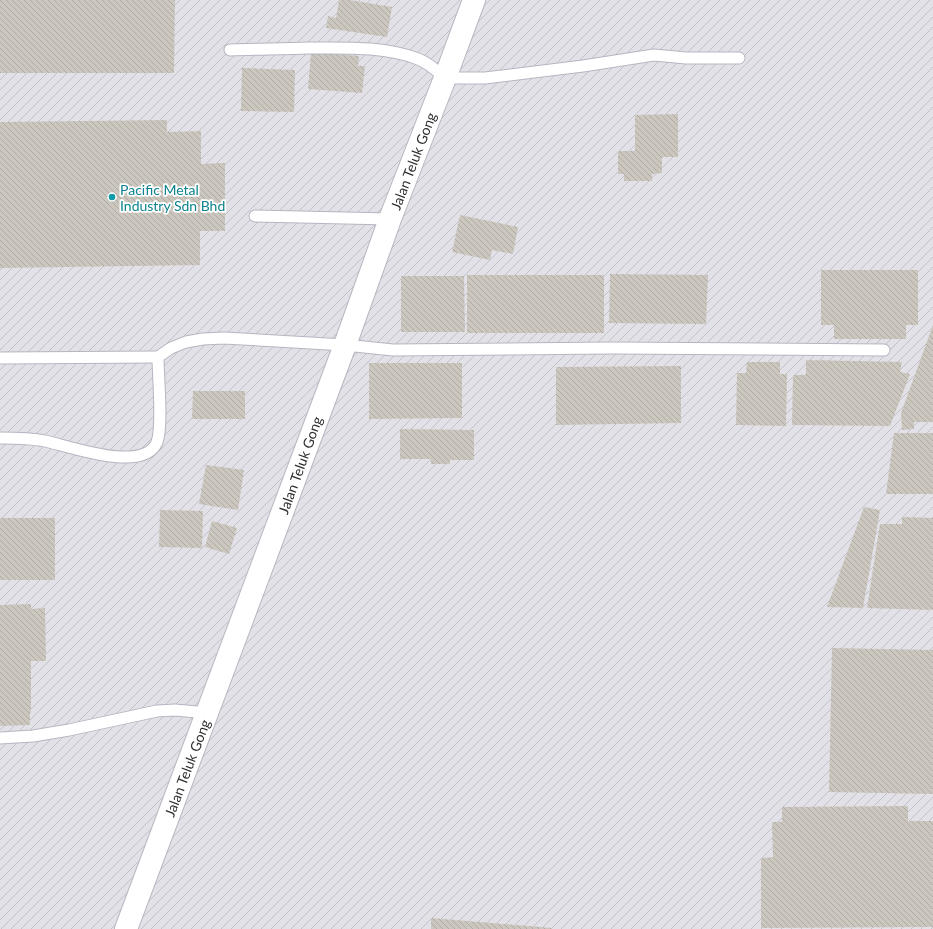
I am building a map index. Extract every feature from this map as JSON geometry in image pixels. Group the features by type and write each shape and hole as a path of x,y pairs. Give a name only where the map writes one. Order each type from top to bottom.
{"street":[{"name":"Jalan Teluk Gong","path":"126,929 345,345 390,219 474,0"}],"lane":[{"path":"230,50 352,48 384,51 404,54 419,60 431,66 445,78 485,78 654,56 686,58 739,58"},
{"path":"255,216 390,219"},
{"path":"0,358 158,358 170,348 186,342 203,339 224,338 345,345 393,350 619,348 884,350"},
{"path":"0,438 27,438 46,441 110,456 138,456 148,452 154,448 159,434 158,358"},
{"path":"0,738 33,736 69,730 157,711 175,710 208,713"}],"shaded area":[{"path":"0,0 933,0 933,929 0,929"}],"building":[{"path":"0,0 175,0 174,73 0,73"},
{"path":"339,0 350,0 392,7 387,37 326,28 328,16 336,18"},
{"path":"311,52 359,56 358,66 365,66 362,93 308,89"},
{"path":"242,68 295,70 294,112 241,111"},
{"path":"678,114 678,157 662,157 662,173 652,174 652,181 624,181 624,174 618,174 618,151 635,151 635,115"},
{"name":"Pacific Metal Industry Sdn Bhd","path":"167,120 167,132 201,131 201,164 225,163 225,231 200,231 200,265 0,268 0,122"},
{"path":"460,215 518,227 513,254 492,250 490,260 452,252"},
{"path":"821,270 918,270 918,325 906,325 906,339 834,339 834,325 821,325"},
{"path":"610,274 708,275 706,324 609,323"},
{"path":"467,275 604,275 604,333 467,333"},
{"path":"401,276 464,276 465,332 401,332"},
{"path":"933,325 933,422 914,422 914,429 902,430 901,413"},
{"path":"806,360 902,362 900,372 910,374 890,426 792,425 793,375 806,375"},
{"path":"747,362 780,362 780,374 787,374 786,426 736,425 737,373 746,373"},
{"path":"369,363 462,363 462,418 369,419"},
{"path":"681,366 681,423 556,425 556,367"},
{"path":"193,391 245,391 245,419 192,419"},
{"path":"400,429 474,430 474,460 450,460 450,464 431,464 431,459 400,459"},
{"path":"894,433 933,433 933,494 886,494"},
{"path":"206,465 244,470 238,510 199,504"},
{"path":"864,507 880,510 863,608 827,607"},
{"path":"160,510 203,511 202,548 159,547"},
{"path":"902,517 933,518 933,610 867,608 880,524 902,524"},
{"path":"0,518 55,518 55,580 0,580"},
{"path":"212,521 237,528 229,554 205,547"},
{"path":"31,604 31,609 45,608 46,661 31,661 30,725 0,726 0,605"},
{"path":"832,648 933,650 933,794 829,792"},
{"path":"908,806 908,821 933,821 933,927 761,928 761,858 773,857 772,822 782,822 782,807"},
{"path":"431,918 552,928 552,929 431,929"}],"place":[{"name":"Pacific Metal Industry Sdn Bhd","path":"112,197"}]}
